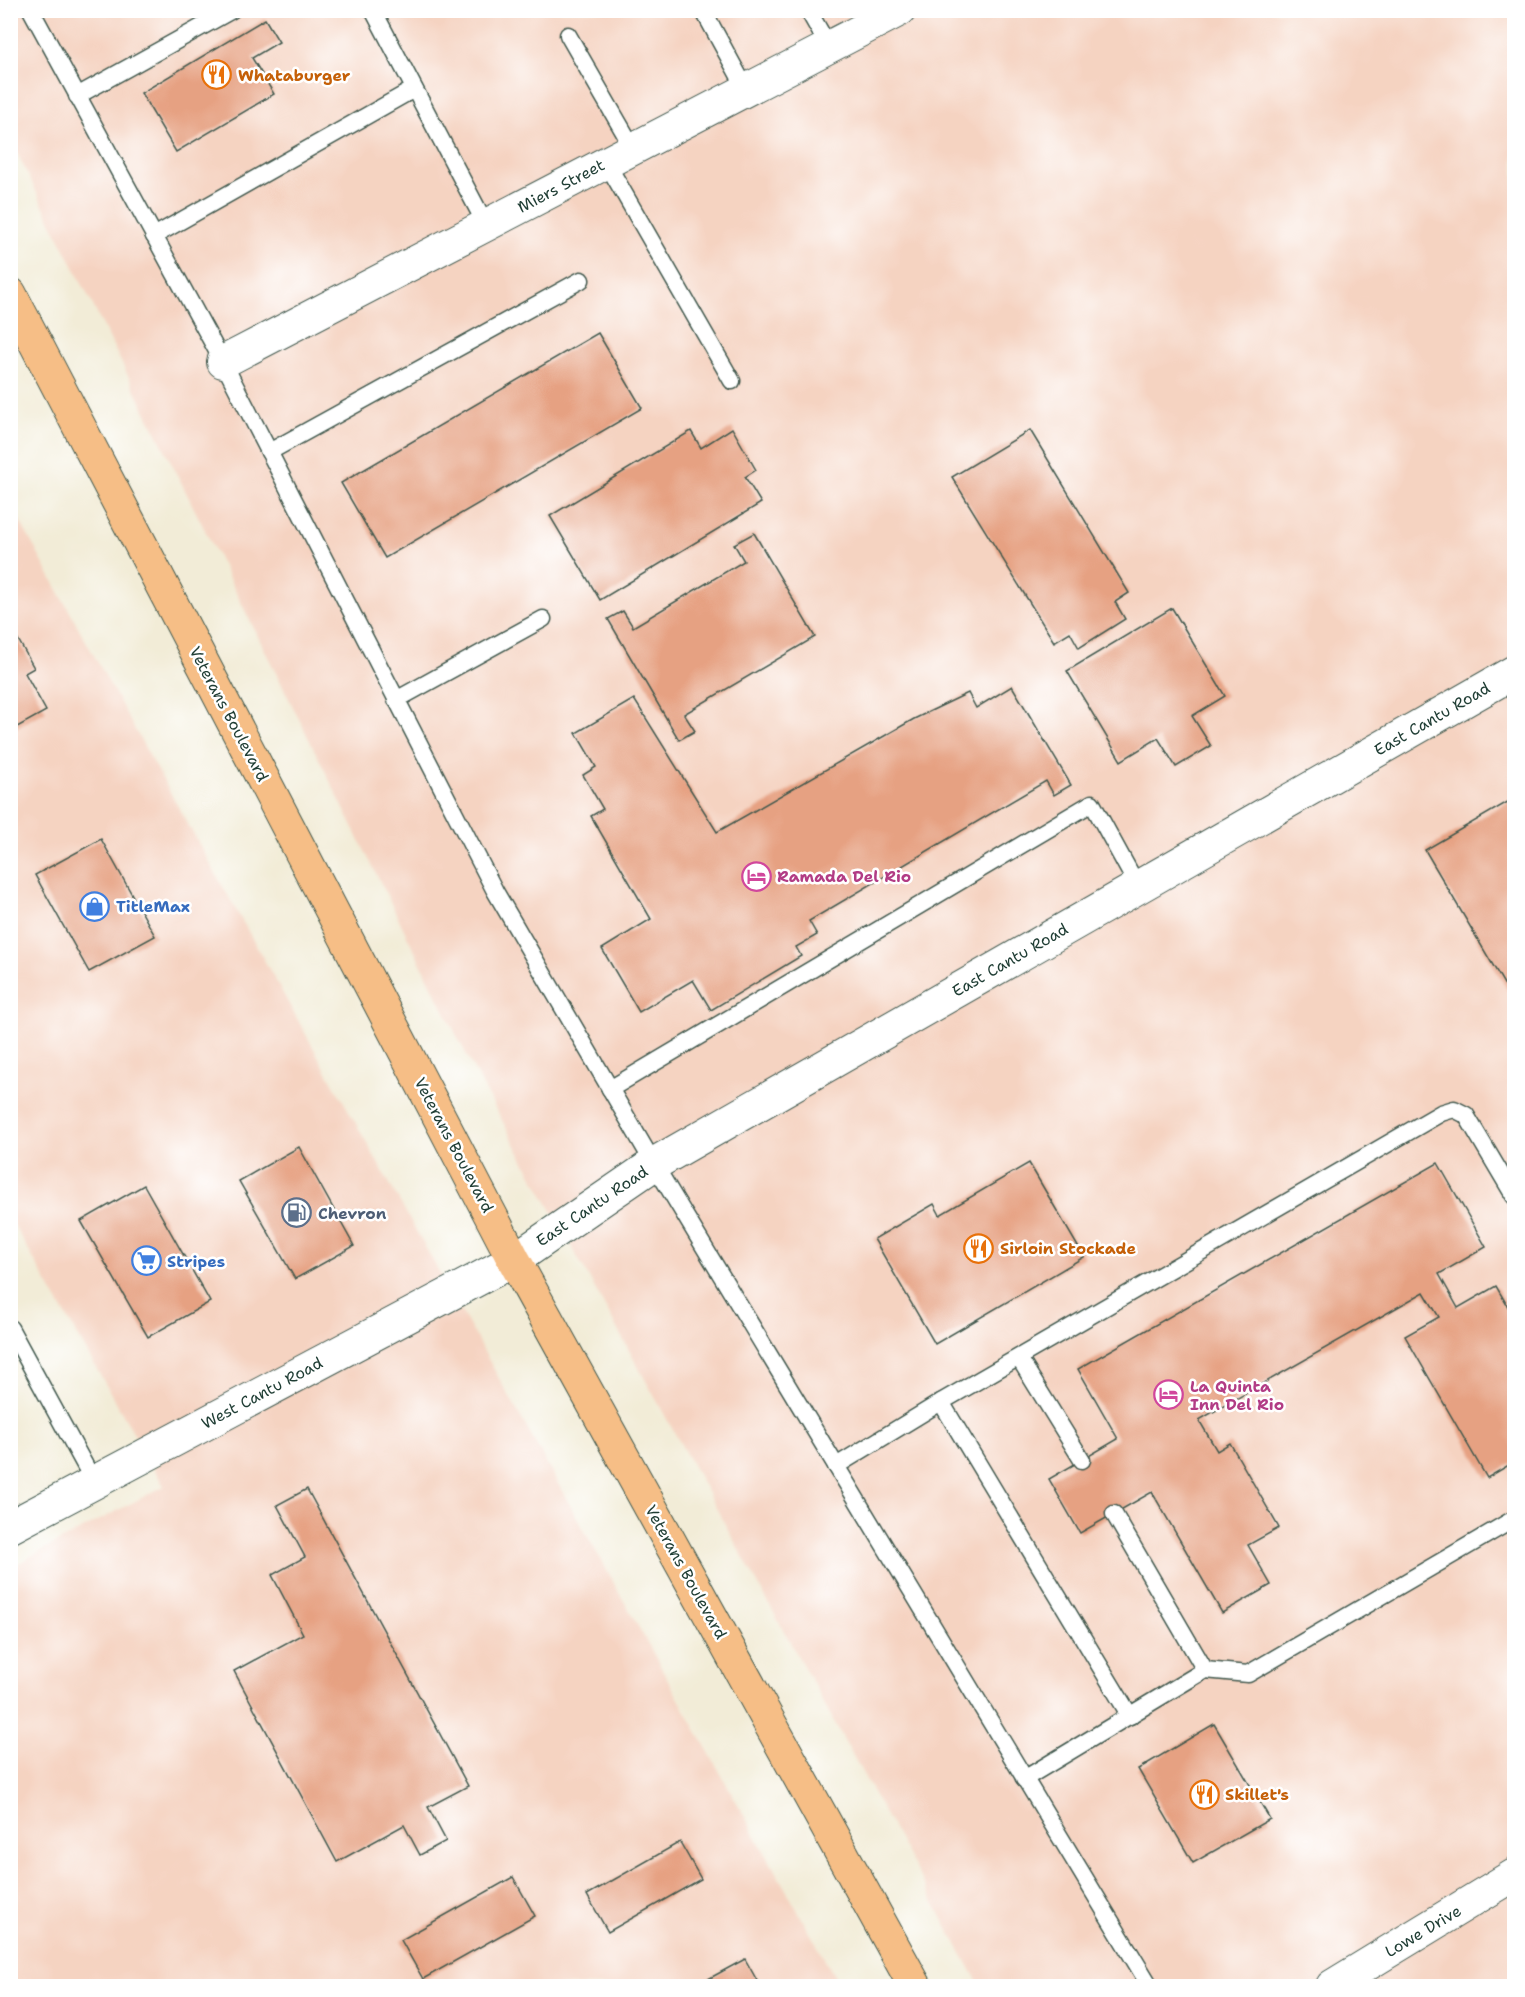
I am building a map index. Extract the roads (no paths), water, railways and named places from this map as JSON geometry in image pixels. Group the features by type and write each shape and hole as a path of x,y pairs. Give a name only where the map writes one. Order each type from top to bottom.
{"main road":[{"name":"Veterans Boulevard","path":"10,294 513,1260 915,1986"}],"street":[{"name":"Miers Street","path":"223,362 900,10"},
{"name":"East Cantu Road","path":"513,1260 654,1164 1515,672"},
{"name":"West Cantu Road","path":"10,1527 513,1260"},
{"name":"Lowe Drive","path":"1332,1986 1515,1875"}],"lane":[{"path":"31,10 223,362 495,891 654,1164 1150,1986"},
{"path":"77,96 232,10"},
{"path":"373,10 486,225"},
{"path":"703,10 746,89"},
{"path":"808,10 829,46"},
{"path":"568,35 620,155 732,381"},
{"path":"154,236 414,89"},
{"path":"269,452 582,280"},
{"path":"396,699 543,619"},
{"path":"610,1089 1092,803 1138,887"},
{"path":"836,1466 941,1402 1441,1113 1454,1109 1466,1115 1515,1196"},
{"path":"10,1328 94,1482"},
{"path":"1019,1358 1082,1460"},
{"path":"941,1402 1130,1716"},
{"path":"1114,1514 1204,1670"},
{"path":"1024,1779 1204,1670 1248,1674 1515,1519"}],"place":[{"name":"Whataburger","path":"217,75"},
{"name":"Ramada Del Rio","path":"756,876"},
{"name":"TitleMax","path":"95,906"},
{"name":"Chevron","path":"297,1213"},
{"name":"Sirloin Stockade","path":"979,1248"},
{"name":"Stripes","path":"146,1261"},
{"name":"La Quinta Inn Del Rio","path":"1169,1395"},
{"name":"Skillet's","path":"1204,1794"}]}
